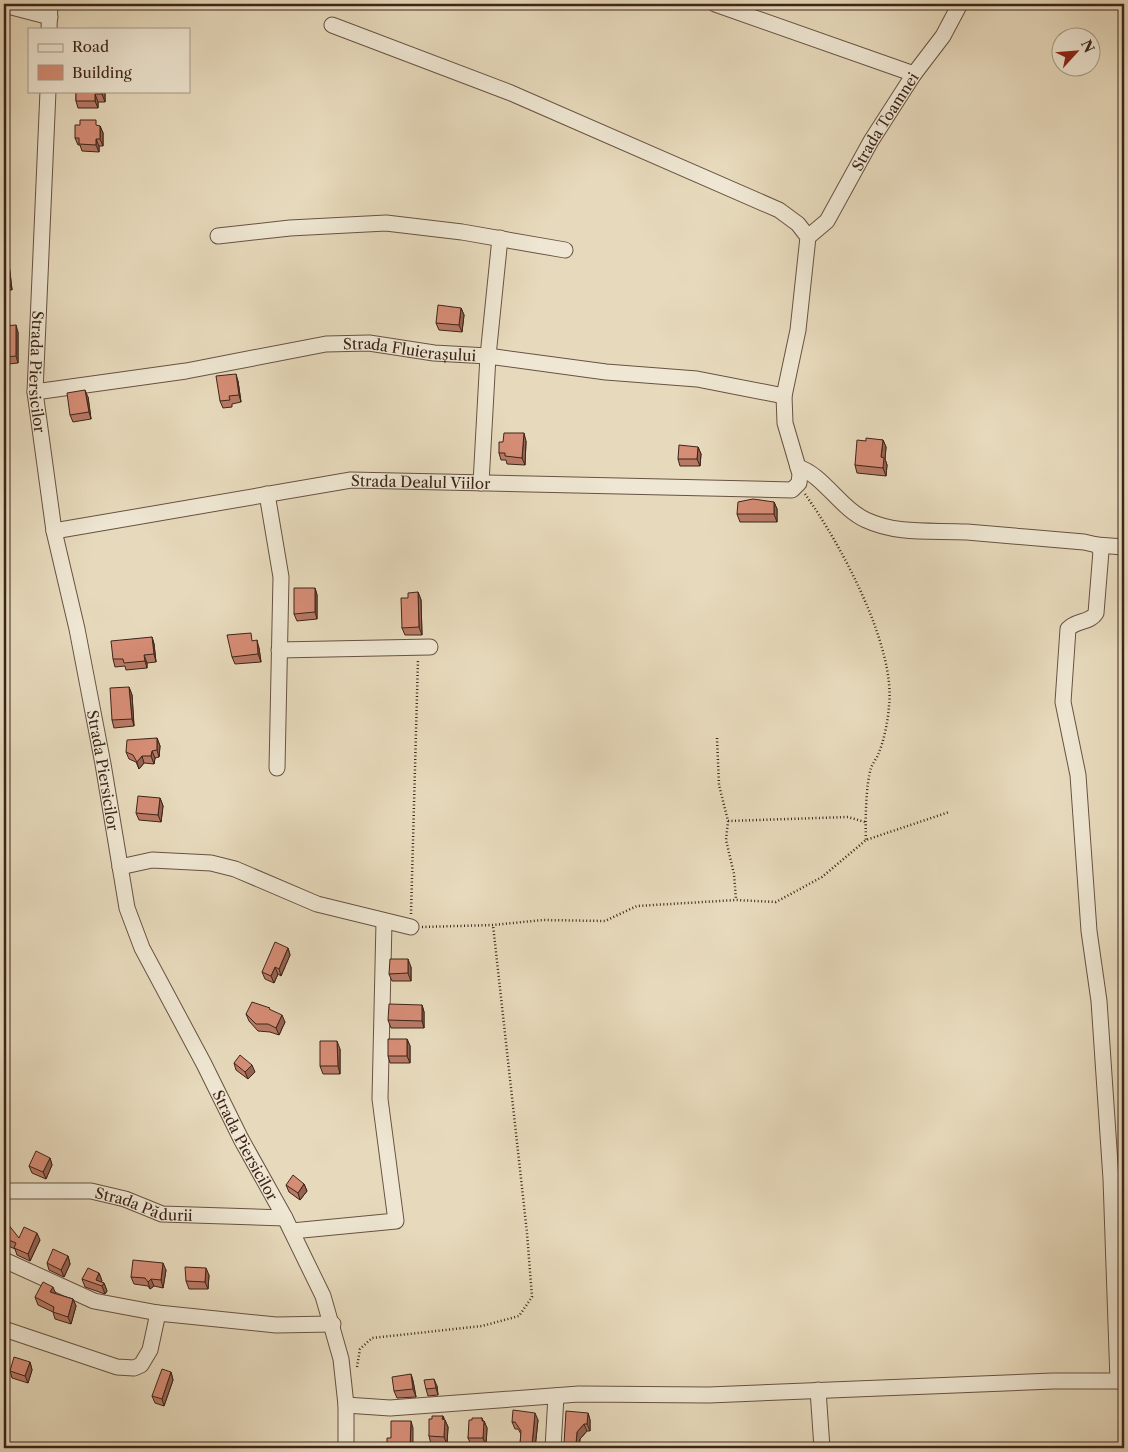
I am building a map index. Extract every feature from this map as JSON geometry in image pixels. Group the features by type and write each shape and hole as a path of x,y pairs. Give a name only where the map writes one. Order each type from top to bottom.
{"street":[{"path":"715,4 914,74"},
{"name":"Strada Toamnei","path":"808,237 827,221 871,141 914,74 943,36 960,4"},
{"path":"4,5 50,16"},
{"path":"332,24 511,93 779,210 798,224 808,237 798,330 784,396 785,422 800,479 797,486 792,490"},
{"name":"Strada Piersicilor","path":"48,92 35,392 54,531 77,629 127,908 142,948 288,1225 323,1296 333,1324 341,1359 345,1399 346,1448"},
{"path":"218,236 290,228 386,223 500,238 565,250"},
{"path":"481,482 488,356 500,238"},
{"name":"Strada Fluierașului","path":"35,392 186,371 326,344 369,343 434,353 488,356 606,372 697,379 784,396"},
{"path":"798,467 807,472 853,513 888,527 923,532 982,533 1124,547"},
{"name":"Strada Dealul Viilor","path":"54,531 351,480 792,490"},
{"path":"267,494 281,577 277,768"},
{"path":"345,1399 390,1408 579,1394 709,1395 1053,1381 1121,1381 1111,1179 1099,1001 1089,921 1078,775 1063,702 1068,629 1075,623 1094,617 1097,608 1102,552 1097,545"},
{"path":"280,650 424,648"},
{"path":"120,867 152,860 211,863 235,869 317,904 410,927"},
{"name":"Strada Pădurii","path":"4,1190 91,1191 125,1199 162,1214 288,1225 396,1221 380,1099 384,922"},
{"path":"4,1260 94,1301 158,1313 276,1325 333,1324"},
{"path":"4,1329 117,1367 134,1368 141,1366 150,1350 158,1313"},
{"path":"818,1390 822,1448"},
{"path":"553,1448 556,1396"}],"path":[{"path":"792,490 804,492 817,511 852,574 878,636 889,672 890,706 879,754 870,768 865,822 866,840"},
{"path":"424,648 410,927 493,925 543,920 605,921 637,906 736,900 776,902 822,877 866,840 949,812"},
{"path":"717,738 719,785 728,821 726,840 734,874 736,900"},
{"path":"728,821 848,817 865,822"},
{"path":"345,1399 355,1376 360,1350 372,1338 482,1326 519,1316 532,1297 527,1233 493,925"}],"building":[{"path":"76,92 102,92 102,94 95,94 95,101 76,101"},
{"path":"80,120 96,120 96,125 100,126 100,139 96,139 96,145 79,144 79,138 75,138 75,125 80,125"},
{"path":"4,257 7,257 9,282 4,283"},
{"path":"438,305 461,308 459,325 436,323"},
{"path":"16,325 16,356 6,357 4,326"},
{"path":"236,374 239,395 229,396 230,400 220,401 216,376"},
{"path":"85,390 89,412 70,415 67,393"},
{"path":"504,433 524,433 522,458 505,456 505,453 499,453 499,442 503,442"},
{"path":"866,438 883,440 881,457 884,458 883,468 855,465 857,440 866,441"},
{"path":"679,445 698,447 697,459 678,459"},
{"path":"753,499 774,502 774,514 737,514 738,502"},
{"path":"294,588 315,588 315,612 294,614"},
{"path":"418,592 419,627 402,628 401,598 408,598 408,593"},
{"path":"251,633 252,641 257,640 258,654 232,657 227,635"},
{"path":"152,637 154,654 144,655 145,661 124,663 123,659 113,659 111,641"},
{"path":"129,687 132,719 112,720 110,688"},
{"path":"157,738 157,750 152,751 151,756 142,756 137,762 133,755 126,752 127,740"},
{"path":"138,796 160,798 158,815 136,813"},
{"path":"275,942 288,948 279,969 275,967 271,976 262,972"},
{"path":"390,959 408,959 408,973 389,974"},
{"path":"252,1002 270,1008 282,1015 276,1028 268,1024 256,1024 246,1014"},
{"path":"389,1004 422,1005 422,1021 388,1020"},
{"path":"388,1039 407,1039 407,1056 388,1056"},
{"path":"320,1041 337,1041 338,1066 320,1066"},
{"path":"240,1055 252,1065 245,1072 234,1063"},
{"path":"36,1151 50,1158 43,1172 29,1166"},
{"path":"293,1175 304,1184 298,1193 286,1185"},
{"path":"4,1223 8,1224 19,1238 24,1227 37,1233 28,1254 14,1248 16,1243 4,1238"},
{"path":"53,1249 68,1256 61,1270 47,1263"},
{"path":"133,1260 163,1263 161,1280 151,1279 148,1282 145,1278 131,1277"},
{"path":"185,1267 206,1268 205,1282 186,1281"},
{"path":"88,1268 99,1273 96,1280 104,1283 102,1286 82,1279"},
{"path":"43,1282 53,1287 50,1292 73,1299 68,1317 53,1312 54,1307 35,1297"},
{"path":"14,1357 30,1362 25,1376 10,1371"},
{"path":"162,1369 171,1372 162,1399 152,1396"},
{"path":"411,1374 413,1389 394,1391 392,1377"},
{"path":"434,1379 436,1388 426,1389 424,1380"},
{"path":"513,1410 535,1413 532,1445 520,1444 521,1431 515,1422 512,1422"},
{"path":"566,1411 588,1413 587,1424 584,1424 577,1432 576,1444 564,1444"},
{"path":"432,1416 443,1416 442,1419 445,1420 444,1437 429,1436 429,1419 432,1419"},
{"path":"472,1418 482,1418 482,1421 484,1421 483,1438 468,1438 469,1420 472,1420"},
{"path":"391,1421 411,1421 410,1448 387,1448 387,1438 391,1438"}]}
